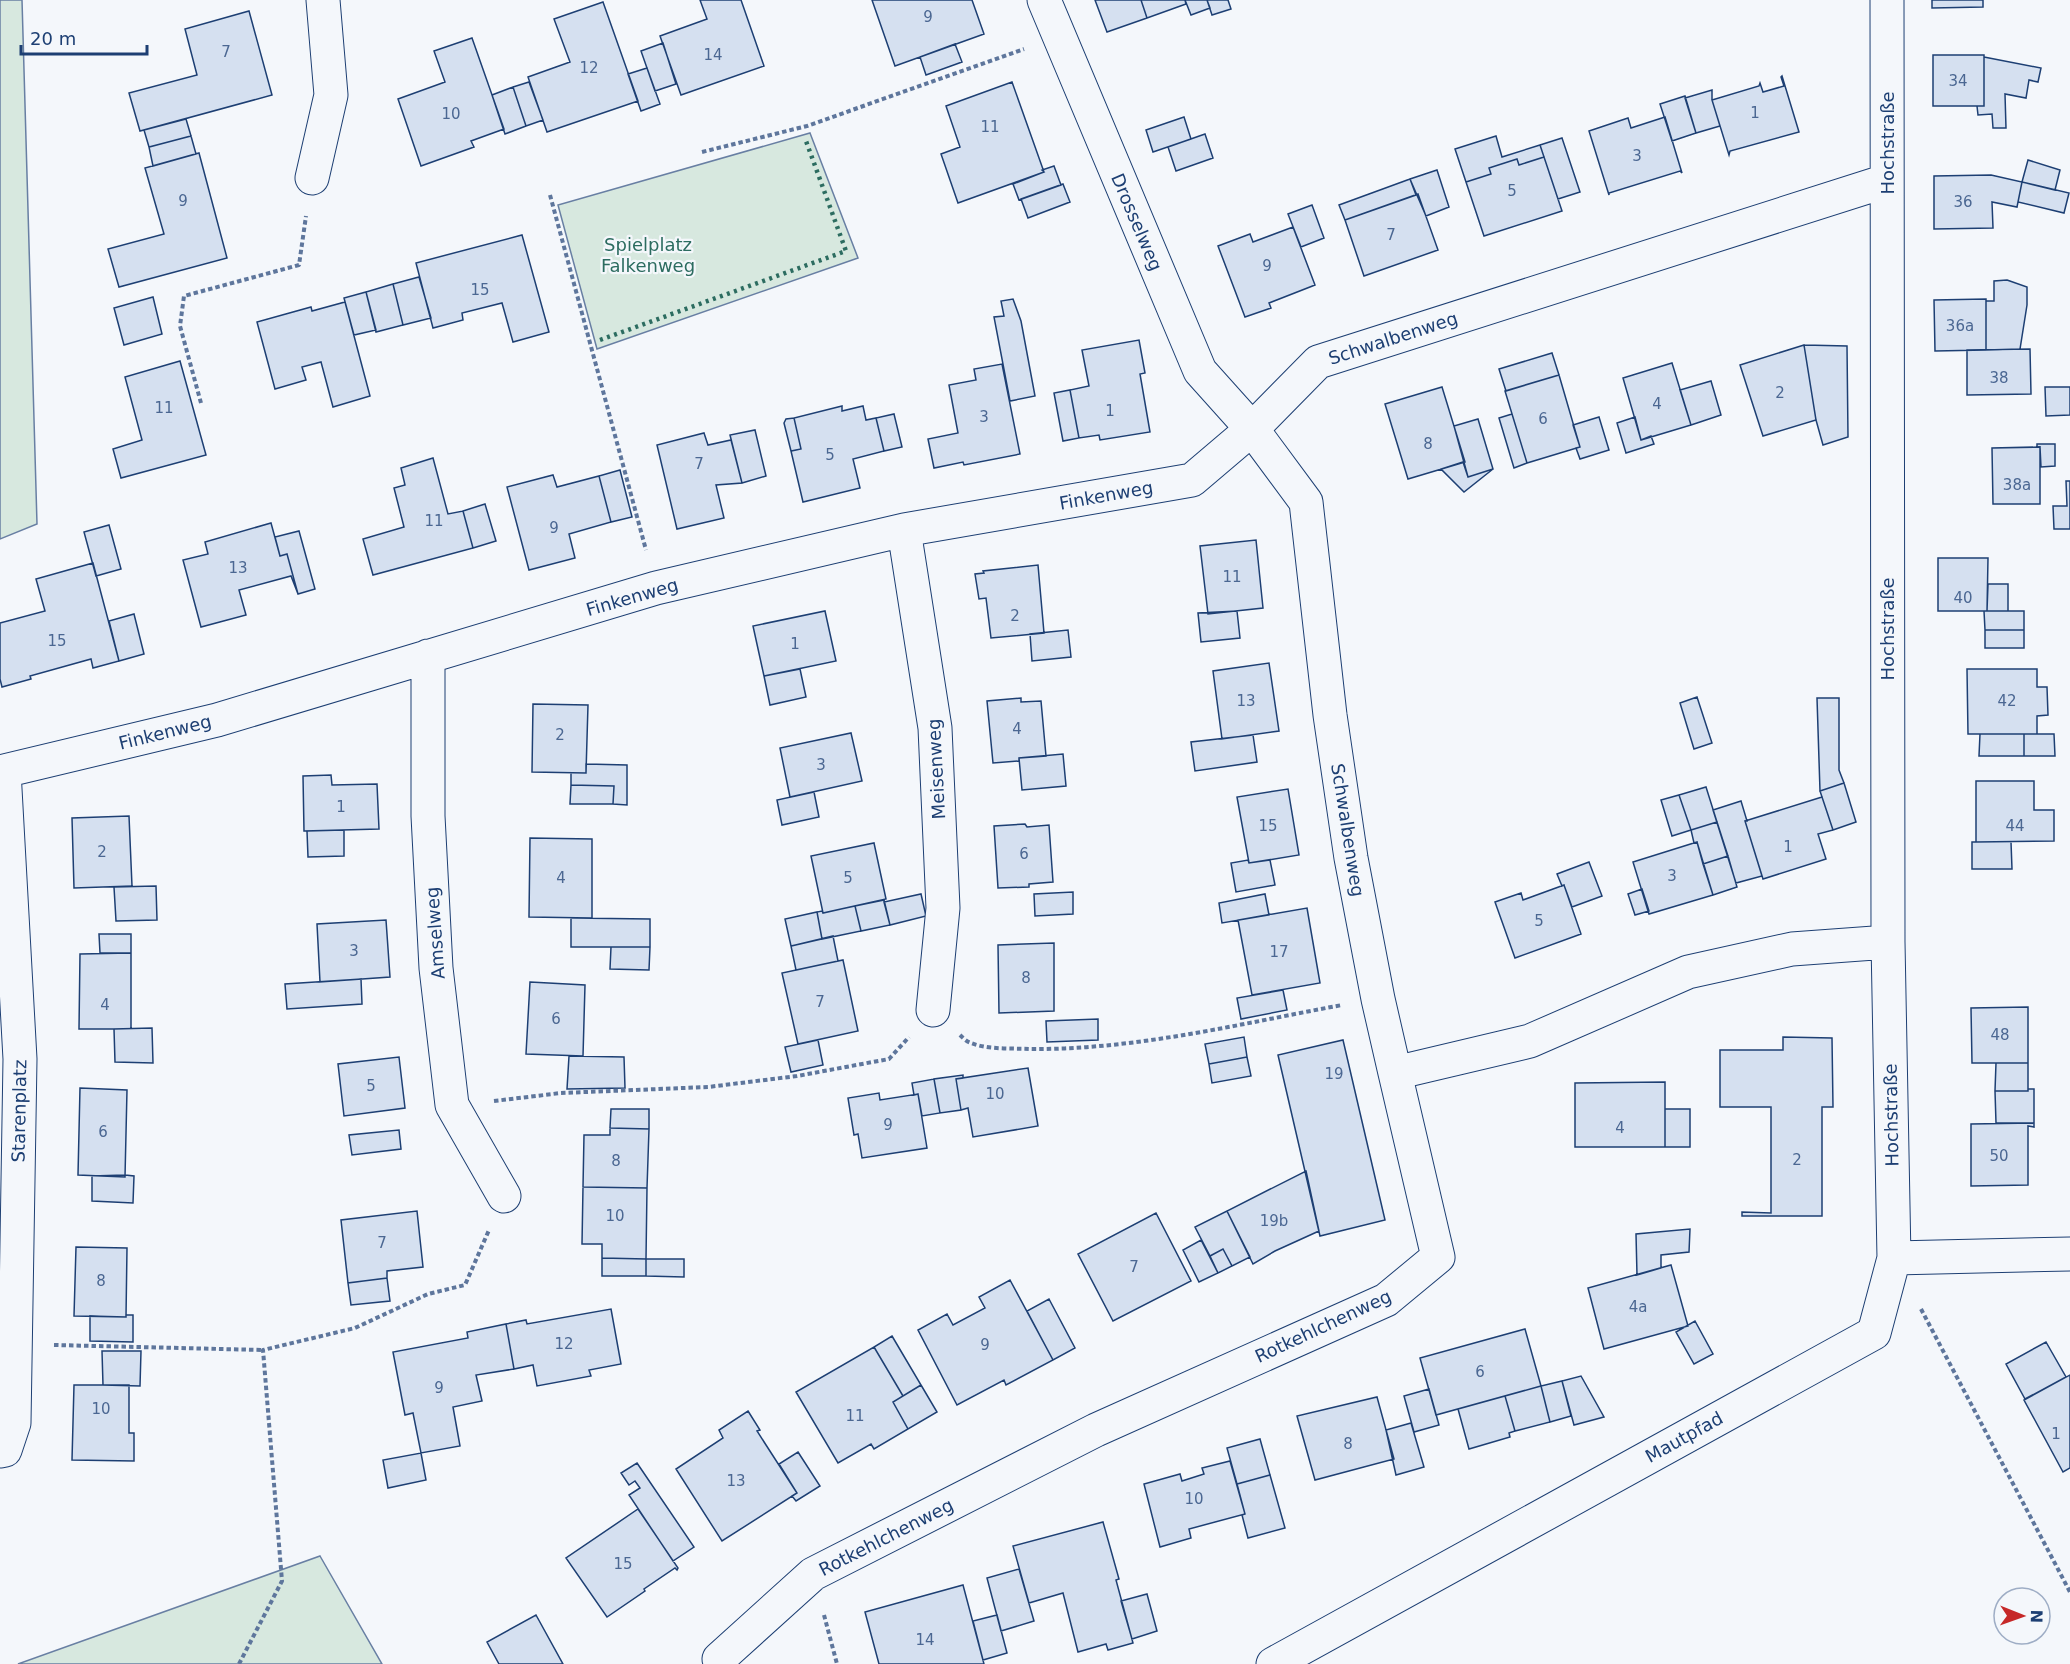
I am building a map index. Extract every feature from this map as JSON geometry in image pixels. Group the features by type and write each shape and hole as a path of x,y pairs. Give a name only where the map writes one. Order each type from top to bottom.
{"street":[{"path":"312,178 331,95 323,0"},
{"name":"Drosselweg","path":"1044,0 1200,371 1252,429"},
{"name":"Hochstraße","path":"1887,0 1888,942 1894,1258"},
{"name":"Schwalbenweg","path":"1395,1073 1378,999 1351,858 1306,502 1252,429 1318,362 1886,181"},
{"name":"Finkenweg","path":"2,771 217,720 656,588 904,530 1192,480 1252,429"},
{"name":"Meisenweg","path":"904,530 935,728 943,908 933,1010"},
{"name":"Amselweg","path":"428,656 428,816 436,956 452,1105 504,1196"},
{"name":"Starenplatz","path":"0,1451 5,1450 14,1423 20,1059 2,771"},
{"path":"1395,1073 1530,1041 1688,972 1792,949 1888,942"},
{"name":"Rotkehlchenweg","path":"719,1659 813,1574 1096,1430 1386,1300 1438,1257 1395,1073"},
{"path":"1894,1258 2070,1254"},
{"name":"Mautpfad","path":"1273,1664 1874,1333 1894,1258"}],"path":[{"path":"702,152 807,126 1059,37"},
{"path":"201,402 180,326 184,296 299,265 312,178"},
{"path":"550,195 656,588"},
{"path":"452,1105 561,1093 708,1087 798,1076 890,1059 933,1010 969,1043 1000,1048 1067,1049 1163,1039 1378,999"},
{"path":"14,1345 262,1350 355,1328 428,1294 465,1285 504,1196"},
{"path":"1894,1258 2070,1592"},
{"path":"239,1664 282,1581 262,1350"}],"green space":[{"path":"0,0 22,0 37,524 0,539"},
{"name":"Spielplatz Falkenweg","path":"810,133 858,258 597,349 558,205"},
{"path":"320,1556 382,1664 18,1664"}],"building":[{"path":"700,0 741,0 764,66 681,95 660,36 707,19"},
{"path":"872,0 972,0 984,34 895,66"},
{"path":"1095,0 1141,0 1147,18 1107,32"},
{"path":"1141,0 1185,0 1186,4 1147,18"},
{"path":"1185,0 1207,0 1210,8 1191,15"},
{"path":"1207,0 1228,0 1231,9 1212,15"},
{"path":"1932,0 1983,0 1983,7 1932,8"},
{"path":"603,2 638,101 547,132 528,77 570,62 554,19"},
{"path":"249,11 272,95 140,131 129,93 197,75 185,29"},
{"path":"472,38 504,129 471,141 474,147 421,166 398,99 445,82 434,51"},
{"path":"663,43 676,84 655,91 641,51"},
{"path":"955,44 962,62 926,75 920,57"},
{"path":"1933,55 1984,55 1984,106 1933,106"},
{"path":"1984,57 2041,68 2038,82 2029,80 2026,98 2005,94 2006,128 1993,128 1992,114 1978,115 1977,106 1984,106"},
{"path":"647,68 660,104 641,111 628,74"},
{"path":"1782,76 1799,132 1730,151 1729,155 1712,100 1759,86 1760,83 1763,92 1784,86"},
{"path":"529,82 543,120 526,126 513,87"},
{"path":"1012,82 1044,172 958,203 941,154 960,147 946,106"},
{"path":"513,87 526,126 505,134 492,95"},
{"path":"1712,90 1712,100 1720,126 1696,133 1685,98"},
{"path":"1685,96 1696,133 1672,141 1660,104"},
{"path":"1184,117 1191,139 1153,152 1146,130"},
{"path":"1665,117 1682,173 1680,171 1609,193 1609,195 1589,131 1628,118 1631,128"},
{"path":"186,119 191,136 149,147 144,130"},
{"path":"1205,134 1213,158 1176,171 1168,147"},
{"path":"191,136 196,154 153,166 149,147"},
{"path":"1496,136 1502,157 1540,145 1544,157 1519,165 1517,159 1489,168 1491,174 1466,182 1455,149"},
{"path":"1562,138 1580,192 1558,199 1540,145"},
{"path":"199,153 227,258 119,287 108,249 164,234 145,168"},
{"path":"1544,157 1562,211 1484,236 1466,182 1491,174 1489,168 1517,159 1519,165"},
{"path":"2028,160 2060,170 2055,190 2022,182"},
{"path":"1054,166 1061,185 1019,200 1013,184"},
{"path":"1437,170 1449,207 1426,216 1410,179"},
{"path":"1991,175 2022,182 2017,207 1992,202 1993,228 1934,229 1934,176"},
{"path":"1410,179 1416,195 1345,220 1339,205"},
{"path":"2022,182 2069,193 2064,213 2018,202"},
{"path":"1063,184 1070,202 1028,218 1021,199"},
{"path":"1418,194 1438,250 1364,276 1345,220"},
{"path":"1312,205 1324,238 1301,247 1288,214"},
{"path":"1293,227 1315,285 1269,303 1271,308 1245,317 1218,246 1250,234 1253,242"},
{"path":"522,235 549,332 513,342 502,303 462,313 463,320 433,328 416,263"},
{"path":"419,277 431,318 403,325 393,284"},
{"path":"2007,280 2027,287 2027,305 2020,349 1986,350 1986,301 1994,301 1994,281"},
{"path":"393,284 403,325 376,332 366,292"},
{"path":"366,292 376,330 354,335 344,298"},
{"path":"153,297 162,334 124,345 114,308"},
{"path":"1013,299 1021,321 1035,396 1010,401 994,317 1004,316 1001,301"},
{"path":"1986,299 1986,350 1935,351 1934,300"},
{"path":"345,302 370,396 333,407 321,362 302,367 306,380 275,389 257,322 311,307 312,311"},
{"path":"1139,340 1145,373 1140,374 1150,432 1100,440 1099,435 1079,438 1070,390 1089,386 1082,350"},
{"path":"1804,345 1847,346 1848,437 1823,445 1816,420"},
{"path":"1804,345 1816,420 1763,436 1740,365"},
{"path":"2030,349 2031,394 1967,395 1967,350"},
{"path":"1552,353 1559,375 1506,391 1499,369"},
{"path":"180,361 206,455 121,478 113,449 142,440 125,377"},
{"path":"1672,363 1691,425 1641,440 1623,378"},
{"path":"1002,364 1020,454 964,465 963,462 934,468 928,439 958,433 949,385 976,380 974,369"},
{"path":"1559,375 1580,447 1527,463 1505,391"},
{"path":"1711,381 1721,415 1691,425 1680,390"},
{"path":"1442,387 1465,462 1408,479 1385,404"},
{"path":"2045,387 2070,387 2070,415 2046,416"},
{"path":"1070,390 1079,438 1063,441 1054,393"},
{"path":"842,406 842,411 863,406 866,420 876,418 884,451 853,459 860,488 803,502 791,451 801,449 794,418"},
{"path":"894,414 902,447 884,451 876,418"},
{"path":"1512,414 1527,463 1514,468 1499,418"},
{"path":"1599,417 1609,450 1580,459 1576,448 1580,447 1573,425"},
{"path":"1635,417 1641,440 1651,436 1654,444 1626,453 1617,423"},
{"path":"794,418 801,449 791,451 784,423 786,419"},
{"path":"1478,419 1493,469 1468,477 1454,426"},
{"path":"755,430 766,476 742,483 730,435"},
{"path":"704,433 708,445 731,440 742,483 716,485 724,518 677,529 657,445"},
{"path":"2037,444 2055,444 2055,466 2041,467 2040,447 2037,447"},
{"path":"2040,447 2040,504 1993,504 1992,448"},
{"path":"433,458 448,514 463,511 473,548 373,575 363,539 404,527 394,488 405,485 401,468"},
{"path":"1463,462 1468,477 1493,469 1464,492 1441,469"},
{"path":"620,470 632,517 611,522 599,476"},
{"path":"553,475 557,487 599,476 611,522 569,534 575,558 529,570 507,487"},
{"path":"2066,481 2070,481 2070,529 2054,529 2053,506 2067,506"},
{"path":"485,504 496,541 473,548 463,511"},
{"path":"271,523 280,556 287,554 298,594 291,576 239,590 246,615 201,627 183,560 208,554 205,542"},
{"path":"109,525 121,569 96,576 84,532"},
{"path":"299,531 315,589 298,594 287,554 280,556 275,537"},
{"path":"1256,540 1263,608 1208,614 1200,546"},
{"path":"1938,558 1988,558 1987,611 1938,611"},
{"path":"93,563 119,661 93,668 91,659 30,676 31,679 2,687 0,623 45,611 36,579"},
{"path":"1038,565 1044,633 991,638 986,598 979,599 975,574 984,573 983,571"},
{"path":"1988,584 2008,584 2008,611 1987,611"},
{"path":"825,611 836,661 764,676 753,626"},
{"path":"1237,611 1240,638 1201,642 1198,613"},
{"path":"1984,611 2024,611 2024,630 1985,630"},
{"path":"134,614 144,654 119,661 109,621"},
{"path":"1068,630 1071,657 1032,661 1030,634"},
{"path":"1985,630 2024,630 2024,648 1985,648"},
{"path":"1269,663 1279,731 1222,739 1213,671"},
{"path":"800,669 806,697 770,705 764,676"},
{"path":"1967,669 2037,669 2037,687 2047,687 2048,715 2037,716 2037,734 1968,734"},
{"path":"1697,697 1712,743 1694,749 1680,703"},
{"path":"1021,698 1021,702 1041,701 1046,756 993,763 987,701"},
{"path":"1817,698 1839,698 1839,770 1844,783 1820,791"},
{"path":"533,704 588,705 586,773 532,772"},
{"path":"851,733 862,781 790,797 780,748"},
{"path":"1980,734 2024,734 2024,756 1979,756"},
{"path":"2024,734 2054,734 2055,756 2024,756"},
{"path":"1253,735 1257,762 1195,771 1191,742"},
{"path":"1063,754 1066,786 1022,790 1019,758"},
{"path":"586,764 627,765 627,805 613,804 614,786 571,785 571,773 586,773"},
{"path":"331,775 332,785 377,784 379,829 304,831 303,776"},
{"path":"1976,781 2034,781 2034,810 2054,810 2054,841 1976,842"},
{"path":"1844,783 1856,822 1833,830 1820,791"},
{"path":"571,785 614,786 613,804 570,804"},
{"path":"1706,787 1717,822 1691,830 1679,795"},
{"path":"1288,789 1299,855 1249,863 1237,797"},
{"path":"814,792 819,817 782,825 777,800"},
{"path":"1679,795 1691,830 1672,836 1661,800"},
{"path":"1822,797 1833,830 1818,834 1826,859 1763,879 1745,821"},
{"path":"1741,801 1762,876 1736,883 1713,810"},
{"path":"129,816 132,886 74,888 72,818"},
{"path":"1717,822 1728,856 1703,864 1691,830"},
{"path":"1025,824 1027,827 1049,825 1053,882 1029,884 1029,887 998,888 994,826"},
{"path":"344,830 344,856 308,857 307,831"},
{"path":"530,838 592,839 592,918 529,917"},
{"path":"1697,842 1713,895 1649,914 1633,862"},
{"path":"1972,842 2011,842 2012,869 1972,869"},
{"path":"874,843 886,899 823,913 811,856"},
{"path":"1728,856 1737,887 1713,895 1703,864"},
{"path":"1248,860 1249,863 1270,860 1275,885 1236,892 1231,863"},
{"path":"1589,862 1602,896 1572,907 1564,885 1562,886 1557,874"},
{"path":"1564,885 1581,934 1515,958 1495,902 1521,893 1523,900"},
{"path":"156,886 157,920 116,921 114,887"},
{"path":"1642,889 1649,911 1635,915 1628,894"},
{"path":"1073,892 1073,914 1035,916 1034,894"},
{"path":"921,894 926,916 890,925 884,902"},
{"path":"1265,894 1269,915 1222,923 1219,903"},
{"path":"884,900 890,925 861,931 855,906"},
{"path":"855,906 861,931 822,939 817,912 822,911 823,913"},
{"path":"1307,908 1320,983 1252,995 1238,920"},
{"path":"817,912 822,939 791,946 785,919"},
{"path":"571,918 650,919 650,947 571,947"},
{"path":"386,920 390,977 320,982 317,924"},
{"path":"99,934 131,934 131,953 100,953"},
{"path":"833,936 838,961 796,970 791,946"},
{"path":"1054,943 1054,1011 999,1013 998,945"},
{"path":"611,947 650,947 649,970 610,969"},
{"path":"131,953 131,1029 79,1029 80,954"},
{"path":"843,960 858,1031 798,1044 782,973"},
{"path":"361,979 362,1004 287,1009 285,984"},
{"path":"530,982 585,985 583,1056 526,1054"},
{"path":"1283,990 1287,1010 1241,1019 1237,998"},
{"path":"2028,1007 2028,1063 1972,1063 1971,1008"},
{"path":"1098,1019 1098,1040 1047,1042 1046,1021"},
{"path":"152,1028 153,1063 115,1062 114,1029"},
{"path":"1244,1037 1247,1057 1209,1064 1205,1044"},
{"path":"1783,1037 1832,1038 1833,1107 1822,1107 1822,1216 1742,1216 1742,1212 1771,1213 1771,1107 1720,1107 1720,1050 1783,1050"},
{"path":"818,1040 823,1065 791,1072 785,1047"},
{"path":"1343,1040 1385,1220 1320,1236 1278,1055"},
{"path":"569,1056 624,1057 625,1088 567,1089"},
{"path":"399,1057 405,1108 344,1116 338,1064"},
{"path":"1247,1057 1251,1076 1212,1083 1209,1064"},
{"path":"1996,1063 2028,1063 2028,1091 1995,1091"},
{"path":"1028,1068 1038,1126 973,1137 968,1108 961,1110 956,1079"},
{"path":"963,1075 963,1078 956,1079 961,1110 940,1113 934,1079"},
{"path":"934,1079 940,1113 922,1116 918,1094 914,1095 912,1083"},
{"path":"1665,1082 1665,1147 1575,1147 1575,1083"},
{"path":"80,1088 127,1090 125,1177 78,1175"},
{"path":"2028,1089 2034,1089 2034,1123 1996,1123 1995,1091 2028,1091"},
{"path":"879,1093 880,1100 918,1094 927,1148 862,1158 858,1134 854,1135 848,1098"},
{"path":"611,1109 649,1109 649,1129 610,1128"},
{"path":"1665,1109 1690,1109 1690,1147 1665,1147"},
{"path":"2034,1123 2034,1127 2028,1126 2028,1185 1971,1186 1971,1124"},
{"path":"610,1128 649,1129 647,1188 583,1187 584,1135 610,1135"},
{"path":"399,1130 401,1149 352,1155 349,1135"},
{"path":"1306,1171 1319,1231 1253,1264 1227,1211"},
{"path":"92,1176 134,1176 133,1203 92,1201"},
{"path":"583,1187 647,1188 646,1259 602,1258 602,1244 582,1244"},
{"path":"417,1211 423,1267 387,1271 387,1278 348,1283 341,1220"},
{"path":"1227,1211 1250,1257 1232,1266 1223,1249 1210,1256 1195,1227"},
{"path":"1156,1213 1191,1281 1113,1321 1078,1254"},
{"path":"1690,1229 1689,1252 1661,1255 1661,1268 1637,1275 1636,1234"},
{"path":"1201,1240 1218,1273 1199,1282 1183,1250"},
{"path":"76,1247 127,1248 126,1317 74,1316"},
{"path":"1223,1249 1232,1266 1218,1273 1210,1256"},
{"path":"602,1258 646,1259 646,1276 602,1276"},
{"path":"646,1259 684,1259 684,1277 646,1276"},
{"path":"1671,1265 1688,1326 1604,1349 1588,1288"},
{"path":"387,1278 390,1301 351,1305 348,1283"},
{"path":"1010,1280 1053,1360 1006,1385 1004,1380 957,1405 918,1330 947,1314 953,1325 985,1308 979,1297"},
{"path":"1049,1299 1075,1348 1053,1360 1027,1311"},
{"path":"611,1309 621,1364 589,1370 591,1376 537,1386 533,1365 514,1369 506,1324 526,1320 527,1324"},
{"path":"126,1315 133,1315 133,1342 90,1341 90,1316 126,1317"},
{"path":"1695,1321 1713,1354 1694,1364 1676,1332"},
{"path":"506,1324 514,1369 476,1375 482,1401 453,1407 460,1446 421,1453 413,1413 405,1415 393,1352 468,1338 467,1332"},
{"path":"1525,1329 1541,1386 1436,1415 1420,1358"},
{"path":"892,1336 921,1385 903,1396 874,1347"},
{"path":"2046,1342 2066,1377 2025,1399 2006,1364"},
{"path":"874,1347 903,1396 893,1402 908,1429 874,1449 871,1444 838,1463 796,1392"},
{"path":"102,1351 141,1351 140,1386 103,1385"},
{"path":"2070,1375 2070,1468 2063,1472 2024,1400"},
{"path":"1581,1376 1604,1417 1574,1425 1562,1381"},
{"path":"1562,1381 1571,1416 1550,1422 1541,1386"},
{"path":"74,1385 129,1385 129,1433 134,1433 134,1461 72,1460"},
{"path":"921,1385 937,1412 908,1429 893,1402"},
{"path":"1541,1386 1550,1422 1515,1431 1505,1396"},
{"path":"1429,1389 1439,1425 1414,1432 1404,1396"},
{"path":"1505,1396 1515,1431 1509,1433 1510,1437 1469,1449 1458,1409"},
{"path":"1377,1397 1394,1459 1315,1480 1297,1416"},
{"path":"748,1411 760,1430 757,1431 797,1493 722,1541 676,1469 723,1438 719,1430"},
{"path":"1411,1423 1424,1467 1396,1475 1386,1430"},
{"path":"1260,1439 1270,1475 1237,1484 1227,1448"},
{"path":"798,1452 820,1486 796,1501 792,1496 797,1493 779,1464"},
{"path":"421,1453 426,1480 388,1488 383,1460"},
{"path":"1230,1461 1245,1514 1189,1529 1191,1538 1160,1547 1144,1484 1180,1474 1182,1481 1204,1474 1202,1468"},
{"path":"637,1463 694,1547 673,1561 629,1495 640,1488 635,1481 629,1485 621,1473"},
{"path":"1270,1475 1285,1528 1248,1538 1242,1515 1245,1514 1237,1484"},
{"path":"638,1509 678,1568 644,1589 645,1591 607,1617 566,1558"},
{"path":"1103,1522 1119,1579 1116,1580 1133,1643 1108,1650 1106,1644 1078,1652 1063,1593 1029,1603 1013,1546"},
{"path":"1019,1569 1034,1621 1001,1631 987,1578"},
{"path":"963,1585 984,1664 879,1664 865,1612"},
{"path":"1147,1594 1157,1631 1132,1639 1121,1601"},
{"path":"536,1615 563,1664 499,1664 487,1642"},
{"path":"997,1615 1007,1653 983,1660 973,1621"}],"hedge":[{"path":"600,340 846,251 806,141"}]}
